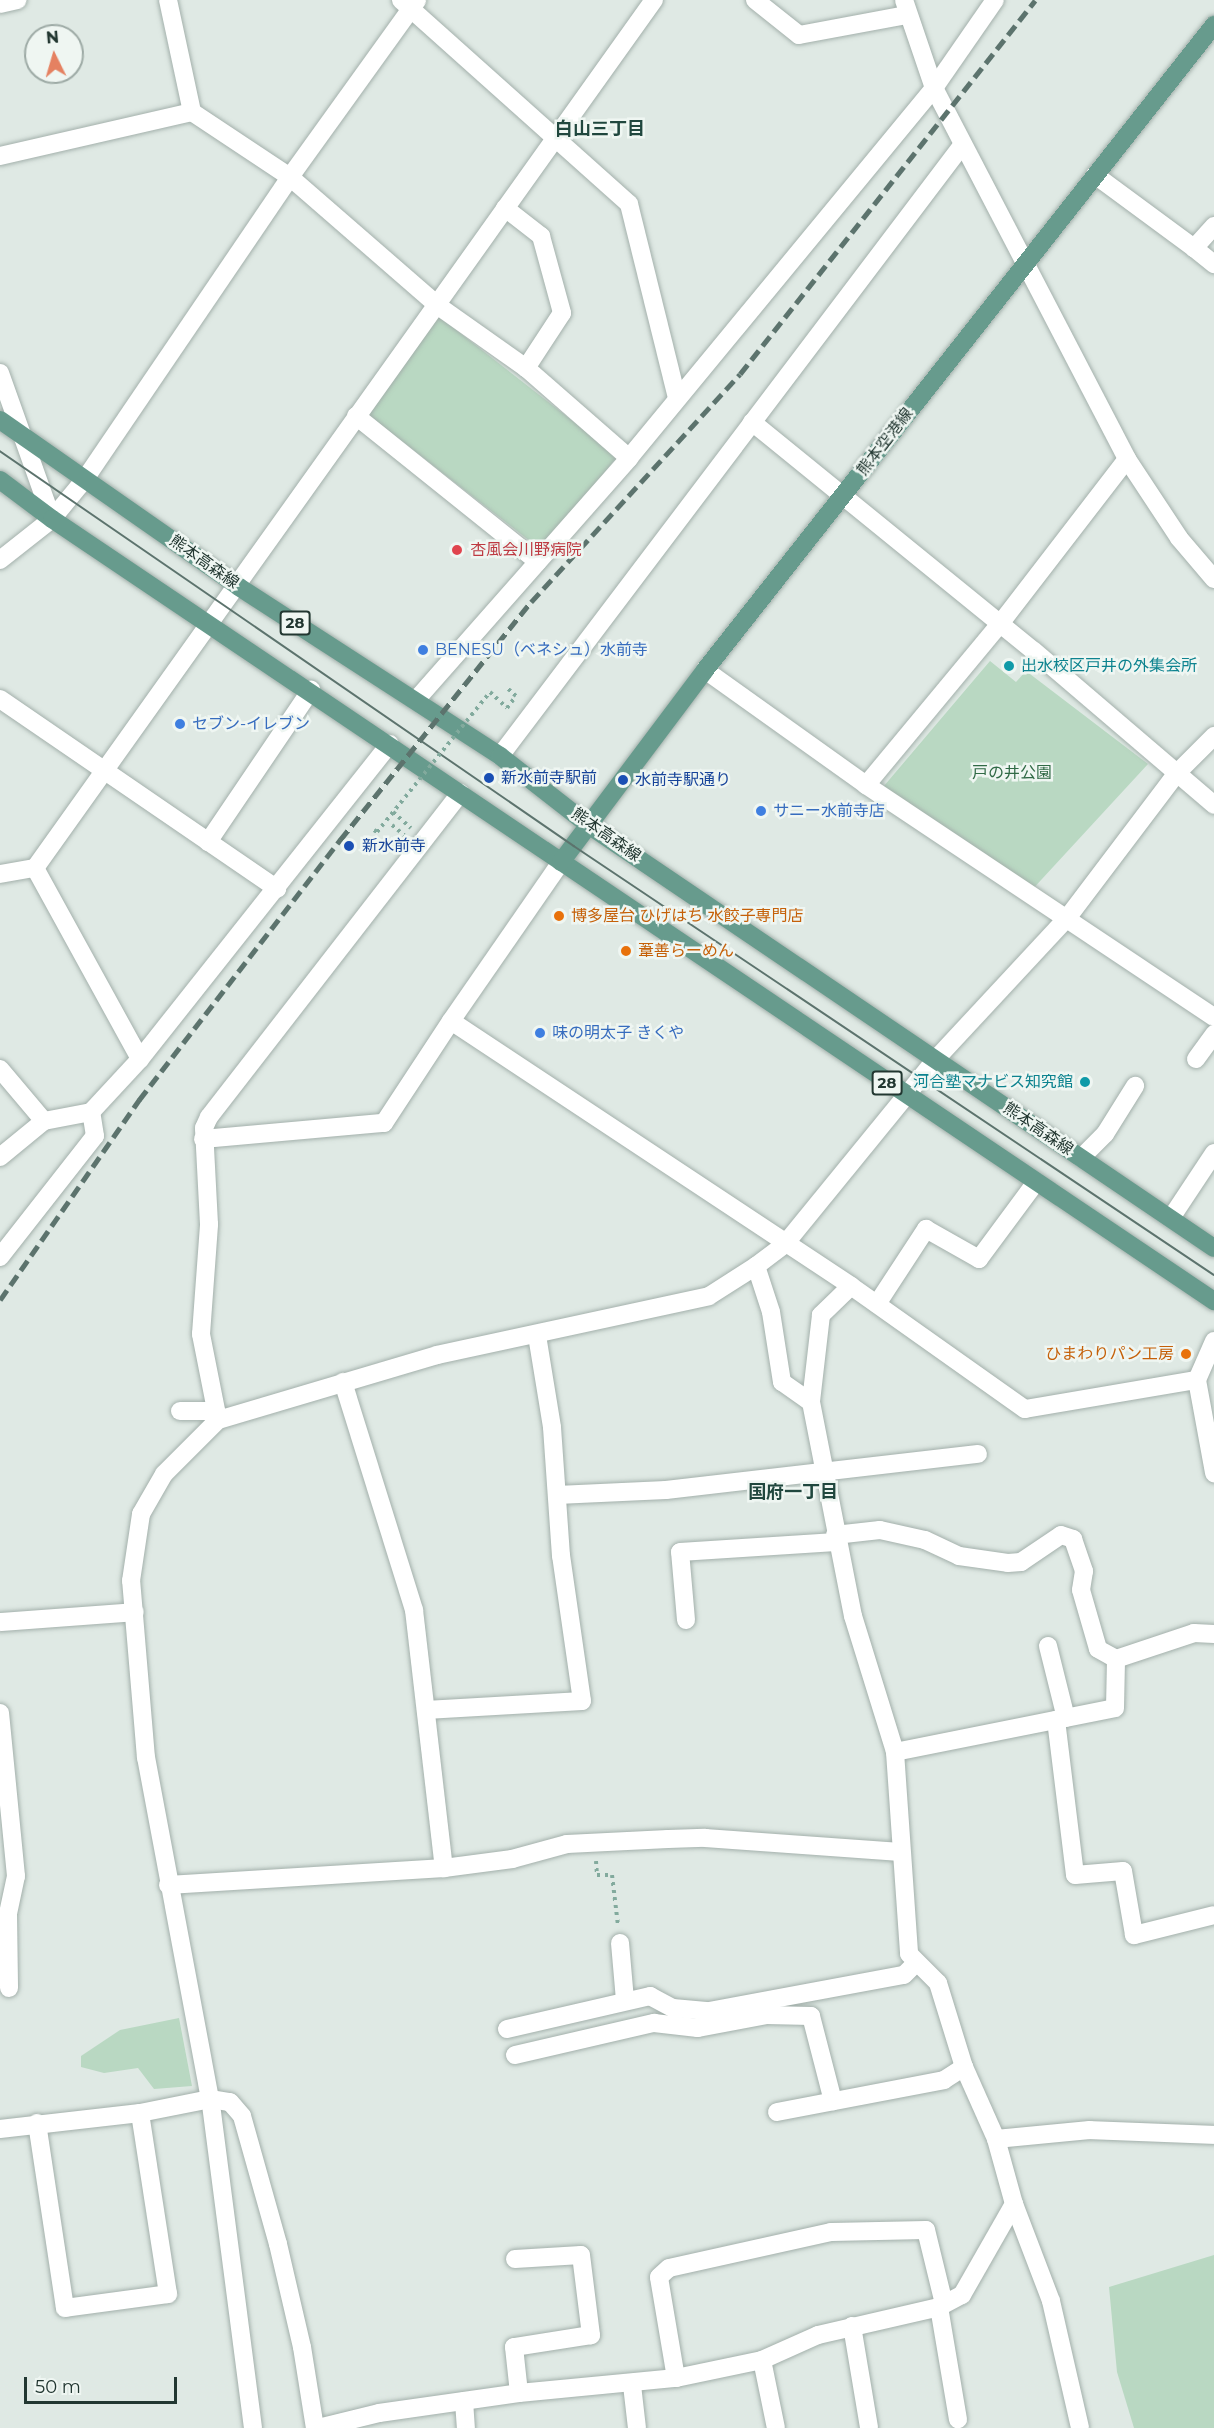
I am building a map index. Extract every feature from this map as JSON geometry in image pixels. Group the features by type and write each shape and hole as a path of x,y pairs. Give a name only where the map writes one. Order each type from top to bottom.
{"main road":[{"name":"熊本空港線","path":"561,862 705,670 1214,25"},
{"name":"熊本高森線","path":"0,420 238,587 500,756 590,825 1214,1248"},
{"name":"28","path":"0,480 52,519 311,690 905,1095 1214,1301"}],"street":[{"path":"0,4 18,0"},
{"path":"168,0 192,112 290,177 437,305 526,368 629,458"},
{"path":"0,874 35,868 209,624 238,587 356,416 654,0"},
{"path":"755,0 799,34 905,8 934,88 1128,459 1179,538 1214,579"},
{"path":"416,700 629,458 676,398 934,88 995,0"},
{"path":"0,561 52,519 85,478 410,3 629,204 676,398"},
{"path":"0,156 192,112"},
{"path":"500,756 963,144"},
{"path":"1095,175 1214,264"},
{"path":"505,208 541,236 562,313 526,368"},
{"path":"1194,248 1214,226"},
{"path":"0,373 52,519"},
{"path":"356,416 538,562"},
{"path":"752,422 1214,805"},
{"path":"866,785 999,625 1128,459"},
{"path":"705,670 866,785 1068,917 1214,1017"},
{"path":"208,842 311,690"},
{"path":"0,699 277,889"},
{"path":"180,1411 217,1416 437,1355 709,1296 756,1266 785,1244 935,1060 1068,917 1176,774 1214,736"},
{"path":"0,1157 44,1121 91,1112 140,1059 390,744"},
{"path":"217,1416 201,1334 209,1224 203,1139 209,1117 460,793"},
{"path":"203,1139 384,1122 561,862"},
{"path":"35,868 140,1059"},
{"path":"451,1021 851,1286 1025,1409 1197,1380"},
{"path":"1196,1059 1214,1034"},
{"path":"0,1069 44,1121"},
{"path":"1082,1158 1105,1134 1134,1086"},
{"path":"0,1257 95,1136 91,1112"},
{"path":"1170,1218 1214,1154"},
{"path":"877,1304 926,1229 979,1259 1036,1182"},
{"path":"756,1266 760,1302 771,1312 782,1382 811,1402"},
{"path":"851,1286 821,1315 811,1402 826,1470 836,1539 853,1616 895,1752 909,1954 938,1983 964,2067 996,2139 1014,2204 1051,2301 1080,2428"},
{"path":"426,1710 582,1701 562,1566 552,1427 537,1335"},
{"path":"1214,1341 1197,1380 1214,1473"},
{"path":"343,1382 414,1610 444,1869"},
{"path":"217,1416 164,1474 141,1514 131,1581 146,1758 168,1885 210,2099 253,2428"},
{"path":"557,1495 666,1490 826,1470 978,1455"},
{"path":"686,1620 680,1552 836,1539 880,1530 925,1540 959,1556 1008,1563 1022,1562 1061,1534 1073,1539 1084,1571 1081,1590 1098,1648 1116,1659 1194,1633 1214,1634"},
{"path":"0,1622 135,1612"},
{"path":"1048,1646 1061,1719 1074,1875 1123,1871 1134,1935 1214,1915"},
{"path":"895,1752 1116,1708 1116,1659"},
{"path":"0,1713 16,1876 8,1914 9,1988"},
{"path":"168,1885 444,1869 512,1859 567,1844 705,1838 901,1852"},
{"path":"620,1943 626,2000"},
{"path":"507,2029 650,1996 673,2008 709,2011 904,1976 916,1963"},
{"path":"515,2055 654,2023 698,2028 766,2014 811,2016 833,2101"},
{"path":"777,2112 944,2080 964,2067"},
{"path":"0,2129 140,2113 210,2099 230,2102 242,2116 302,2347 317,2428 379,2413 519,2393 602,2383 632,2385 676,2378 762,2360 818,2335 942,2305 962,2295 1014,2204"},
{"path":"37,2123 64,2308 168,2294 140,2113"},
{"path":"996,2139 1090,2130 1214,2135"},
{"path":"676,2378 659,2277 669,2268 831,2232 926,2230 942,2305 958,2419"},
{"path":"515,2259 581,2255 591,2335 514,2347 519,2393"},
{"path":"852,2326 869,2428"},
{"path":"762,2360 776,2428"},
{"path":"632,2385 637,2428"},
{"path":"464,2401 466,2428"}],"path":[{"path":"374,830 377,831 393,812 490,692 507,708 516,696 506,687"},
{"path":"392,825 406,837 413,830 393,812"},
{"path":"595,1843 597,1875 612,1875 620,1943"}],"green space":[{"path":"437,315 617,456 543,551 363,410"},
{"name":"戸の井公園","path":"990,661 1016,682 1026,671 1148,764 1030,892 878,793"},
{"path":"179,2018 192,2086 154,2089 138,2068 104,2073 81,2067 81,2056 120,2030"},
{"path":"1214,2255 1214,2428 1134,2428 1117,2372 1109,2287"}],"tram line":[{"path":"0,451 574,846 1214,1275"}],"railway":[{"path":"0,1300 139,1100 340,840 531,602 740,374 1035,0"}],"place":[{"name":"杏風会川野病院","path":"457,550"},
{"name":"BENESU（ベネシュ）水前寺","path":"423,650"},
{"name":"出水校区戸井の外集会所","path":"1009,666"},
{"name":"セブン-イレブン","path":"180,724"},
{"name":"新水前寺駅前","path":"489,778"},
{"name":"水前寺駅通り","path":"623,780"},
{"name":"サニー水前寺店","path":"761,811"},
{"name":"新水前寺","path":"349,846"},
{"name":"博多屋台 ひげはち 水餃子専門店","path":"559,916"},
{"name":"葦善らーめん","path":"626,951"},
{"name":"味の明太子 きくや","path":"540,1033"},
{"name":"河合塾マナビス知究館","path":"1085,1082"},
{"name":"ひまわりパン工房","path":"1186,1354"}],"district":[{"name":"白山三丁目","path":"600,129"},
{"name":"国府一丁目","path":"793,1492"}]}
